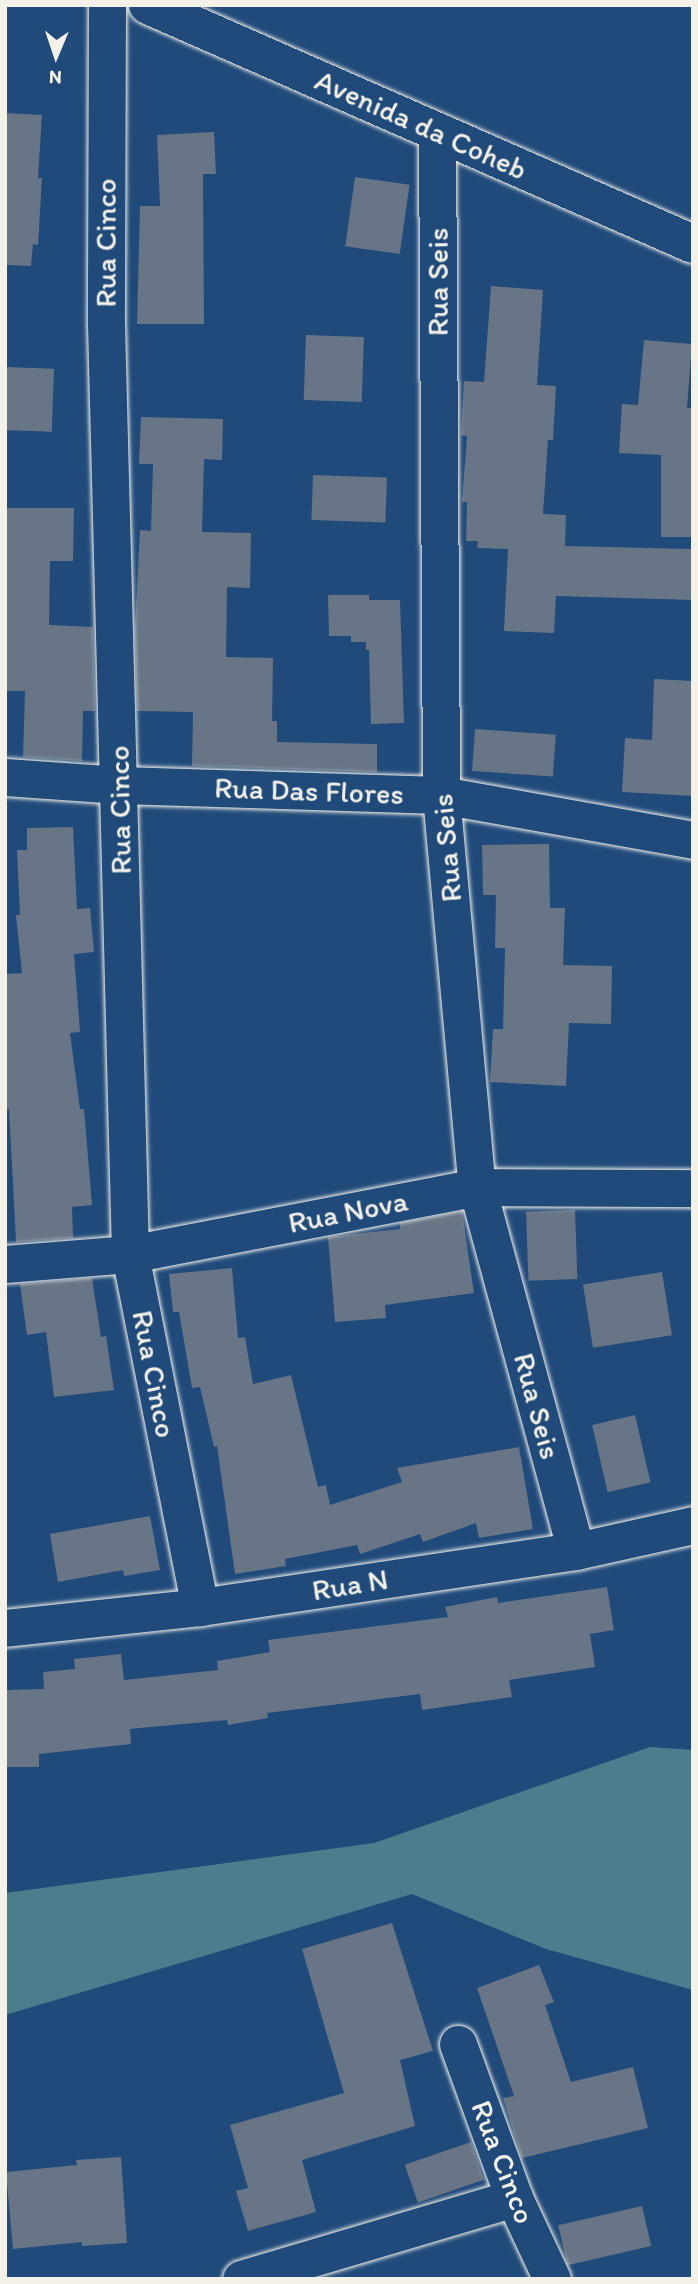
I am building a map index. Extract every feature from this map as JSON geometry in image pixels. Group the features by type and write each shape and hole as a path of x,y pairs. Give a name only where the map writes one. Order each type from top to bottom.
{"main road":[{"name":"Avenida da Coheb","path":"148,5 693,244"}],"street":[{"name":"Rua Cinco","path":"107,5 106,324 120,785 130,1254 200,1608"},
{"name":"Rua Seis","path":"437,132 441,795 477,1187 576,1550"},
{"name":"Rua Das Flores","path":"5,777 120,785 441,795 693,840"},
{"name":"Rua Nova","path":"5,1264 130,1254 477,1187 693,1188"},
{"name":"Rua N","path":"5,1628 200,1608 576,1550 693,1525"},
{"name":"Rua Cinco","path":"458,2044 514,2198 552,2279"},
{"path":"241,2279 514,2198"}],"green space":[{"path":"650,1747 693,1750 693,1990 546,1949 412,1894 5,2015 5,1893 374,1843"}],"building":[{"path":"5,113 42,115 38,245 33,244 31,266 5,265"},
{"path":"214,132 216,174 203,174 204,324 137,324 140,206 160,206 157,135"},
{"path":"355,177 409,185 400,254 345,246"},
{"path":"491,286 543,290 537,385 556,386 553,440 548,440 543,514 566,515 565,546 693,549 693,600 556,596 554,633 504,631 508,549 477,548 478,541 466,541 467,502 462,502 467,436 461,435 464,381 484,382"},
{"path":"306,335 364,337 362,402 304,400"},
{"path":"644,340 692,344 687,408 693,408 693,537 661,537 661,455 619,453 622,404 638,405"},
{"path":"5,367 54,369 52,432 5,430"},
{"path":"141,417 223,419 222,460 204,459 202,532 251,533 250,588 227,587 226,657 273,658 272,721 277,721 277,742 377,744 377,772 192,766 193,712 137,711 135,628 140,530 151,531 153,464 139,464"},
{"path":"313,475 387,478 385,523 311,520"},
{"path":"5,508 74,508 73,561 50,561 49,625 93,627 95,711 83,711 82,761 23,757 25,691 5,691"},
{"path":"328,595 369,595 369,600 400,600 404,723 371,724 369,650 366,650 366,642 351,642 351,636 329,636"},
{"path":"654,679 693,681 693,796 622,792 625,738 652,740"},
{"path":"475,729 556,735 553,777 472,771"},
{"path":"73,827 77,909 90,908 94,952 74,954 80,1032 70,1033 80,1109 84,1109 92,1205 72,1207 73,1238 16,1242 9,1109 5,1110 5,974 22,973 16,915 20,915 17,850 27,850 27,828"},
{"path":"549,844 550,908 565,908 563,965 612,966 611,1024 569,1023 566,1086 490,1082 493,1029 503,1029 505,948 495,948 496,895 483,895 482,845"},
{"path":"575,1210 577,1279 528,1281 526,1212"},
{"path":"462,1211 474,1293 385,1305 386,1318 335,1322 328,1237 400,1229 400,1223"},
{"path":"232,1268 238,1338 245,1337 253,1384 291,1375 318,1487 326,1485 330,1505 402,1482 397,1468 519,1447 533,1529 479,1538 476,1523 423,1542 420,1534 360,1554 357,1545 285,1559 286,1566 235,1574 217,1446 214,1447 200,1387 192,1388 179,1312 173,1312 169,1274"},
{"path":"662,1272 672,1335 593,1348 583,1285"},
{"path":"92,1278 101,1337 106,1336 114,1390 54,1397 46,1332 27,1335 20,1284"},
{"path":"635,1415 651,1482 608,1492 592,1425"},
{"path":"150,1516 160,1570 124,1576 123,1570 58,1582 50,1534"},
{"path":"607,1587 614,1630 590,1634 595,1667 509,1680 512,1697 422,1710 420,1694 267,1713 268,1718 228,1725 227,1720 130,1729 131,1744 39,1754 39,1767 5,1767 5,1690 44,1689 43,1672 75,1669 74,1659 121,1654 124,1680 218,1670 217,1661 270,1652 268,1640 448,1617 445,1607 497,1597 498,1603"},
{"path":"392,1923 433,2051 400,2060 415,2126 302,2160 316,2212 248,2231 236,2191 248,2188 230,2125 344,2093 302,1949"},
{"path":"539,1965 554,2002 545,2005 571,2082 633,2067 648,2128 522,2158 503,2098 514,2096 477,1988"},
{"path":"471,2142 484,2180 418,2203 405,2165"},
{"path":"121,2157 127,2243 82,2246 82,2242 13,2249 6,2172 77,2165 76,2160"},
{"path":"642,2206 651,2246 567,2265 558,2225"}]}
